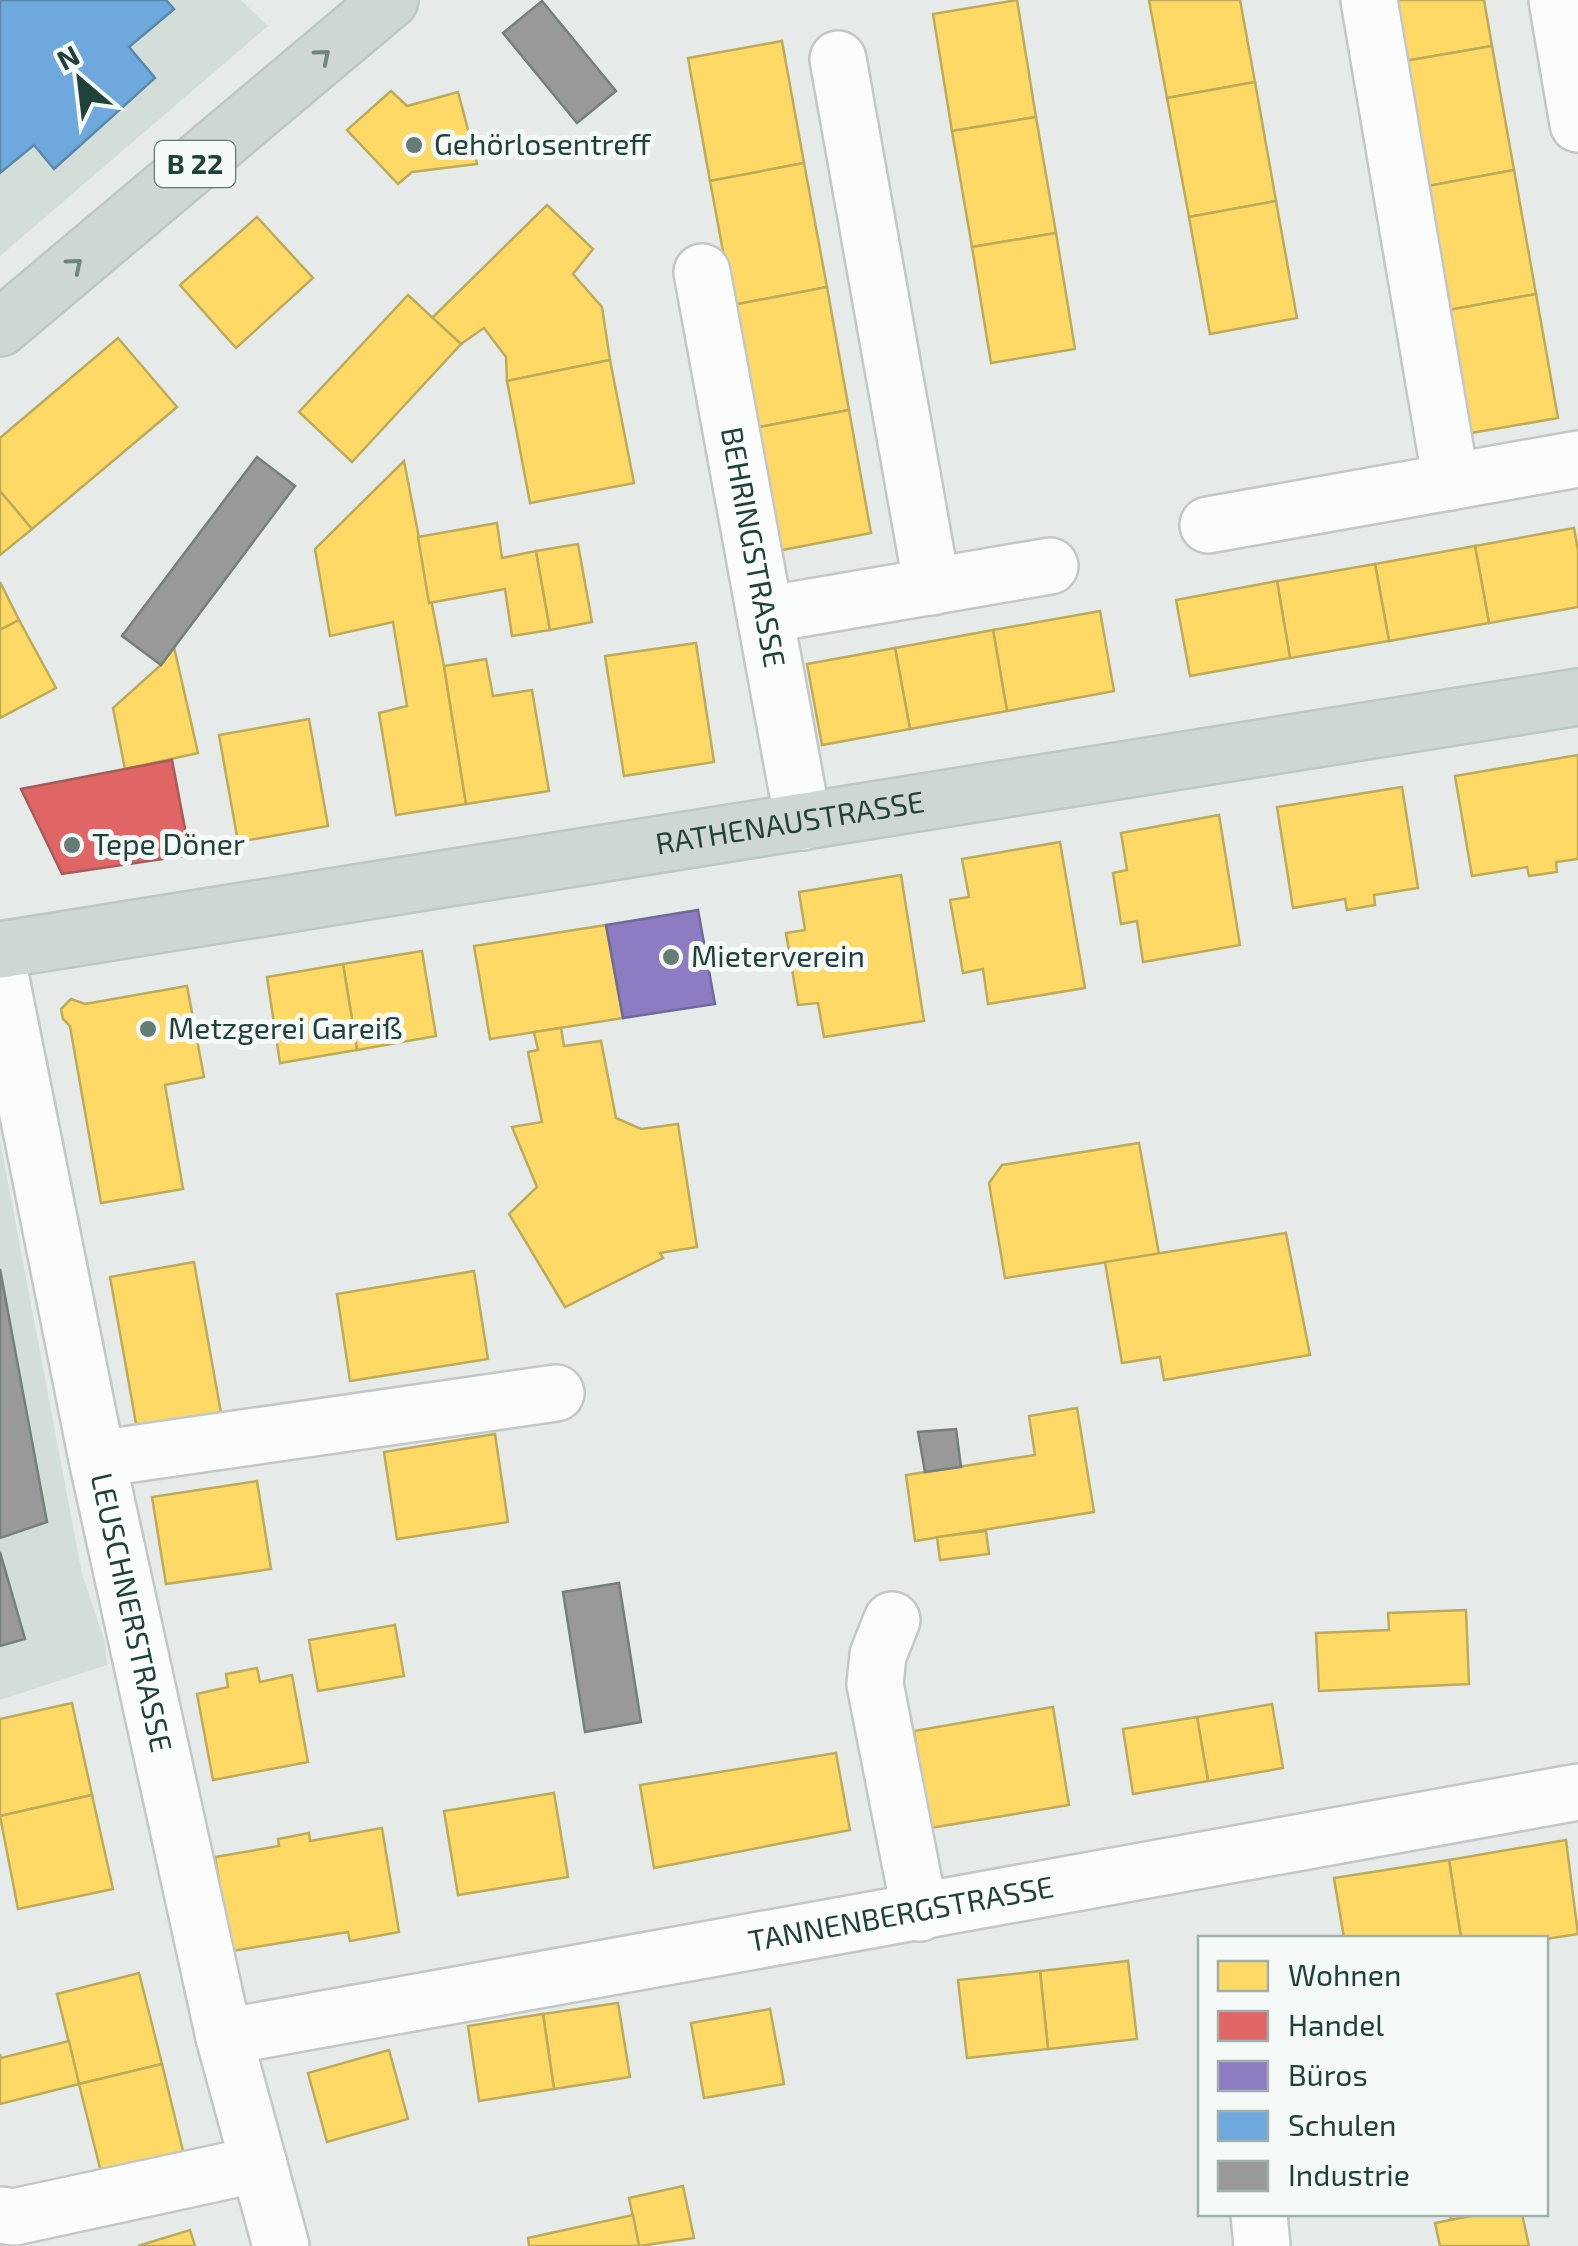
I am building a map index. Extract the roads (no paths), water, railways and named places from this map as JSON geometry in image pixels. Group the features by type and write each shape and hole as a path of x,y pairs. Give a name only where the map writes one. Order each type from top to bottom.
{"main road":[{"name":"B 22","path":"0,328 390,0"},
{"name":"RATHENAUSTRASSE","path":"0,950 1578,696"}],"street":[{"path":"1368,0 1450,482"},
{"path":"1557,0 1578,124"},
{"path":"838,59 932,587"},
{"name":"BEHRINGSTRASSE","path":"702,272 802,822"},
{"path":"1208,525 1578,460"},
{"path":"765,616 1050,566"},
{"name":"LEUSCHNERSTRASSE","path":"0,974 97,1459 224,2037 281,2246"},
{"path":"97,1459 556,1393"},
{"path":"892,1620 878,1655 875,1684 920,1913"},
{"name":"TANNENBERGSTRASSE","path":"224,2037 1578,1792"},
{"path":"0,2215 14,2217 258,2164"},
{"path":"1258,2216 1262,2246"}],"place":[{"name":"Gehörlosentreff","path":"414,145"},
{"name":"Tepe Döner","path":"72,845"},
{"name":"Mieterverein","path":"671,957"},
{"name":"Metzgerei Gareiß","path":"148,1029"}]}
